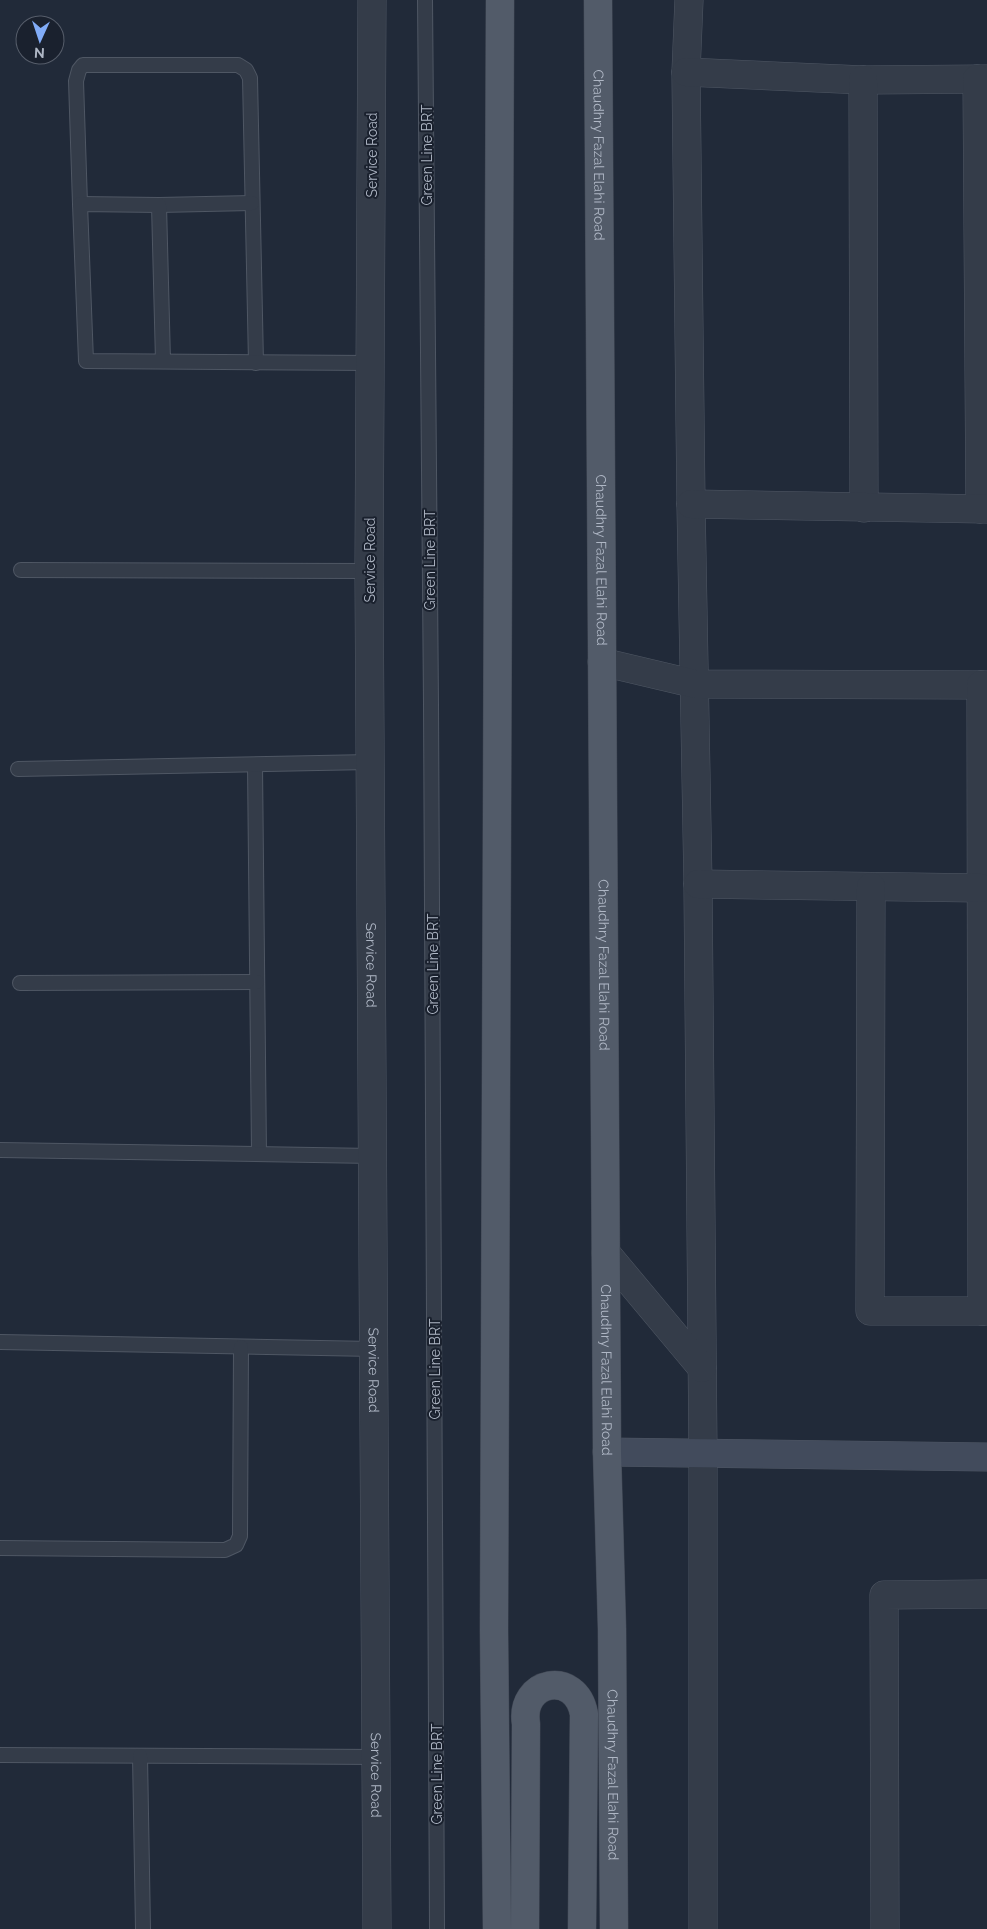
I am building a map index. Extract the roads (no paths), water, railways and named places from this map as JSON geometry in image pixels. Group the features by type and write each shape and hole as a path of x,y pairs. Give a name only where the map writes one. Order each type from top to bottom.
{"main road":[{"path":"497,1929 494,1610 500,0"},
{"name":"Chaudhry Fazal Elahi Road","path":"598,0 606,1253 612,1629 614,1929"},
{"path":"526,1929 526,1724 524,1713 532,1695 540,1688 550,1685 560,1685 570,1689 577,1695 582,1704 584,1714 582,1929"}],"street":[{"name":"Service Road","path":"372,0 369,571 377,1929"},
{"path":"689,0 686,72 698,884 703,1453 703,1929"},
{"path":"686,72 863,80 982,79 983,509 691,504"},
{"path":"863,80 864,508"},
{"path":"602,662 695,684 984,685 981,888 984,1030 984,1311 870,1311 871,887"},
{"path":"698,884 981,888"},
{"path":"606,1253 702,1368"},
{"path":"608,1452 987,1457"},
{"path":"885,1929 884,1595 987,1594"}],"lane":[{"name":"Green Line BRT","path":"425,0 437,1929"},
{"path":"256,363 250,78 246,70 238,65 83,65 79,70 76,81 86,361 256,363 371,362"},
{"path":"80,204 252,203"},
{"path":"159,205 163,361"},
{"path":"21,570 369,571"},
{"path":"18,769 370,762"},
{"path":"254,764 259,1154"},
{"path":"20,983 257,982"},
{"path":"0,1150 373,1156"},
{"path":"0,1342 374,1349"},
{"path":"0,1548 224,1550 236,1545 240,1536 241,1347"},
{"path":"0,1755 376,1757"},
{"path":"140,1756 143,1929"}]}
